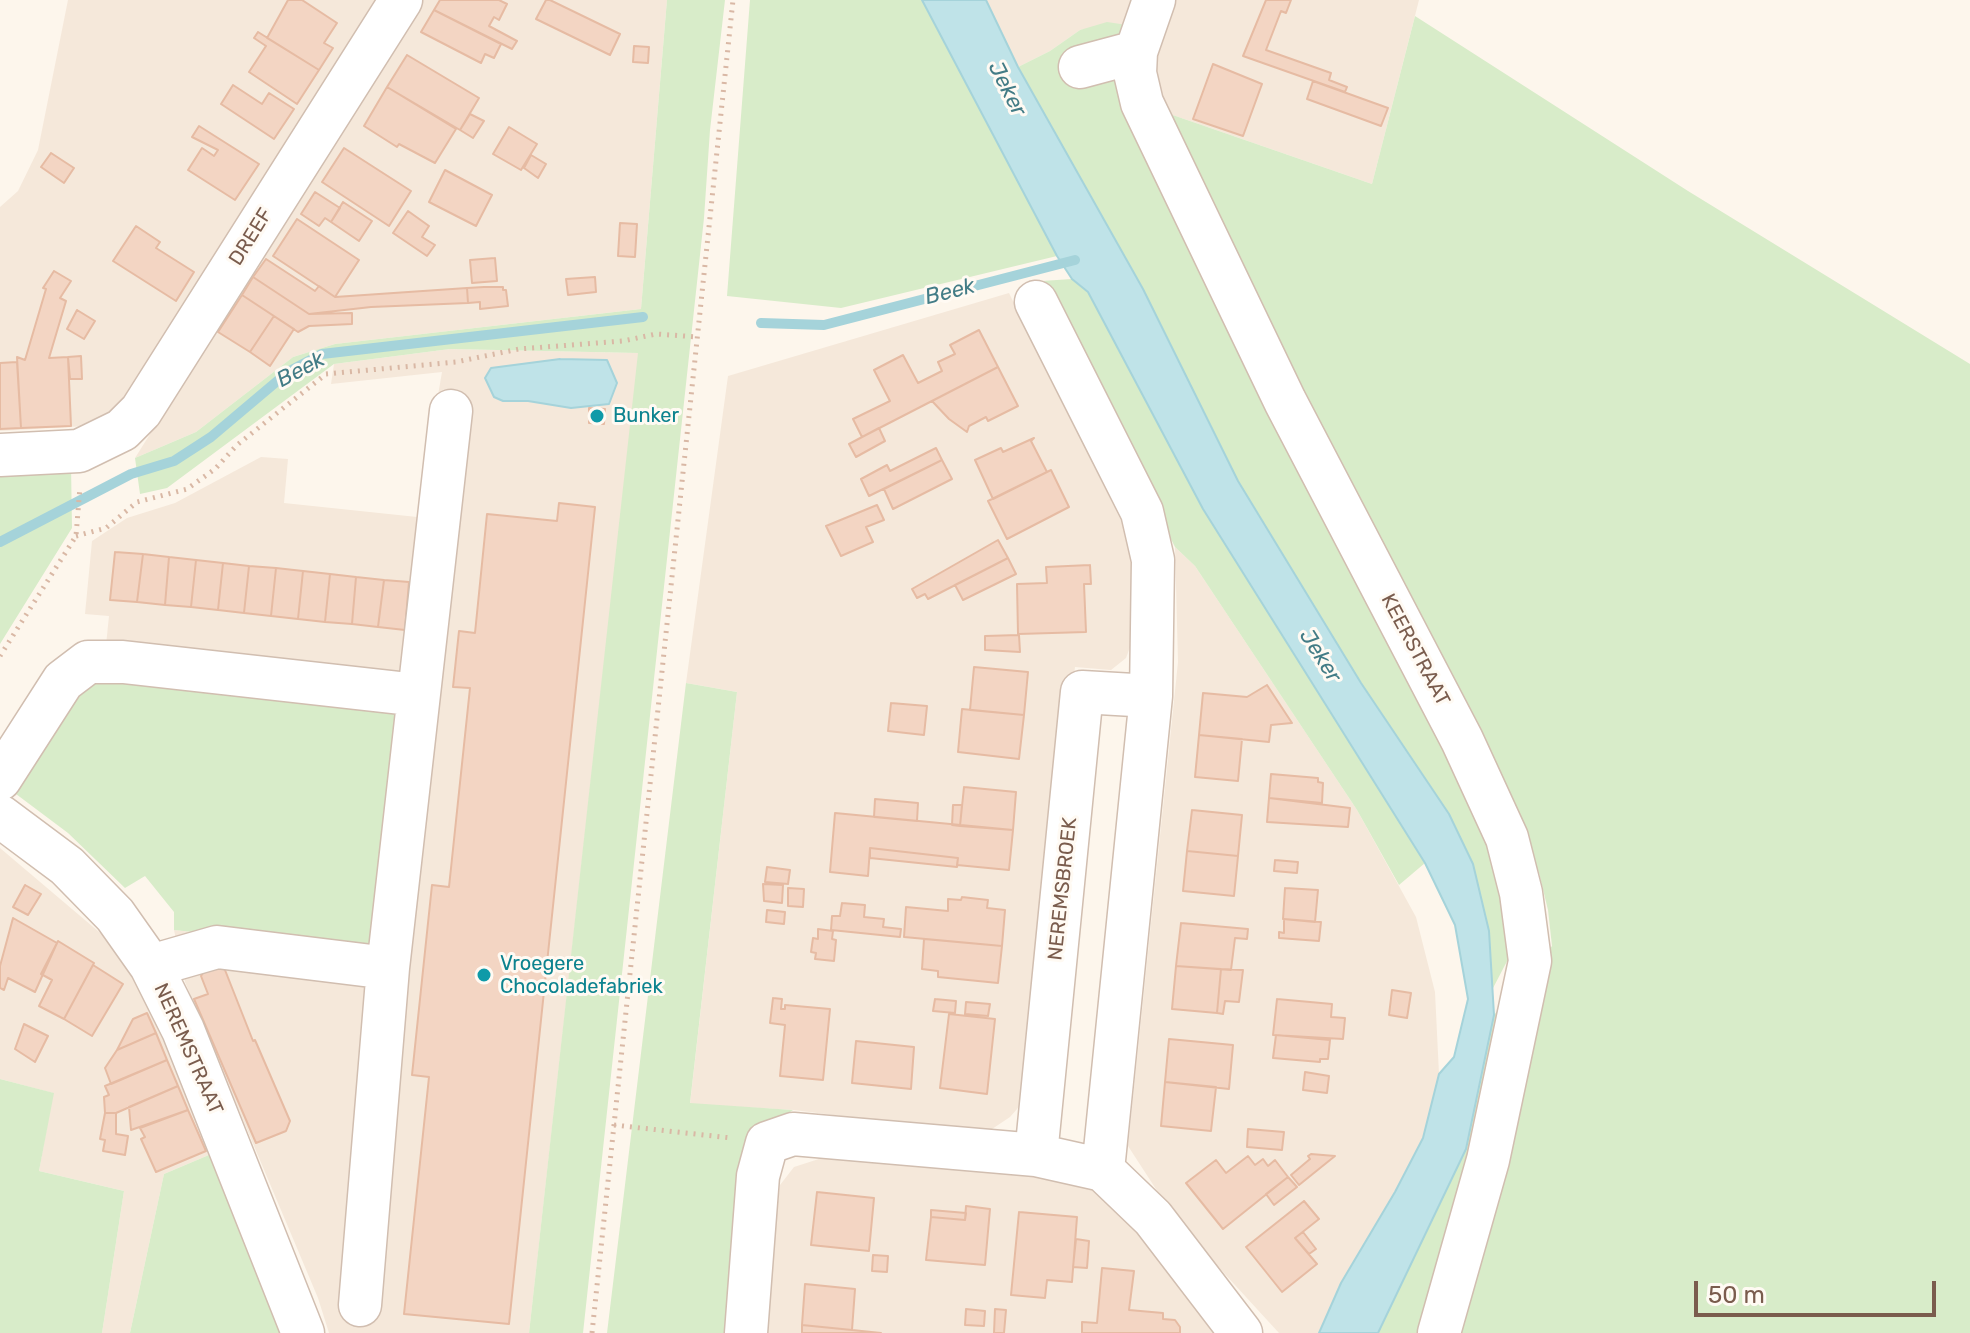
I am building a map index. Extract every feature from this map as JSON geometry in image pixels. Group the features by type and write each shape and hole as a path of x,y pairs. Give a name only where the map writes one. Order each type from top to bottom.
{"street":[{"name":"DREEF","path":"79,462 122,430 141,411 401,0"},
{"name":"KEERSTRAAT","path":"1154,0 1136,52 1135,73 1142,103 1285,401 1462,740 1507,838 1521,893 1530,961 1488,1160 1439,1333"},
{"path":"1080,67 1136,52"},
{"path":"1036,302 1142,512 1153,560 1151,696 1103,1170"},
{"path":"360,1305 388,968 451,411"},
{"path":"0,455 79,462"},
{"path":"0,779 63,681 88,662 123,662 418,695"},
{"name":"NEREMSBROEK","path":"1036,1155 1082,692 1151,696"},
{"name":"NEREMSTRAAT","path":"0,816 67,866 115,915 151,966 183,1030 303,1333"},
{"path":"151,966 217,947 388,968"},
{"path":"746,1333 758,1176 767,1143 793,1134 1036,1155 1103,1170 1153,1218 1241,1333"}],"path":[{"path":"592,1333 733,0"},
{"path":"76,536 106,528 137,502 187,489 215,469 237,445 326,374 456,362 519,349 623,341 656,334 698,337"},
{"path":"0,656 76,536 79,528 79,462"},
{"path":"614,1125 767,1143"}],"shaded area":[{"path":"68,0 376,0 123,406 86,426 0,431 0,207 18,191 38,150"},
{"path":"422,0 667,0 641,309 335,344 293,357 196,432 135,458"},
{"path":"986,0 1136,0 1127,25 1080,30 1050,51 1018,67"},
{"path":"1171,0 1419,0 1372,184 1164,112 1154,82 1156,41"},
{"path":"1009,293 1134,547 1136,631 1126,658 1111,670 1075,667 1025,1100 1010,1117 992,1129 943,1129 794,1110 690,1104 737,692 686,683 728,376"},
{"path":"450,349 639,353 529,1333 329,1333 318,1298 185,982 174,930 380,952 106,645 109,616 85,614 92,541 127,518 175,503 261,457 288,459 284,503 417,517 442,372 331,384 334,364"},
{"path":"1175,547 1195,566 1357,810 1416,917 1435,992 1439,1074 1423,1137 1395,1192 1341,1283 1319,1333 1279,1333 1178,1223 1128,1146 1178,662"},
{"path":"0,848 105,937 134,967 216,1152 164,1174 130,1333 102,1333 124,1191 39,1171 53,1093 0,1079"},
{"path":"825,1157 1075,1180 1103,1191 1219,1333 762,1333 780,1185 794,1167"}],"green space":[{"path":"667,0 725,0 710,130 704,218 583,1333 529,1333 638,353 450,349 334,364 167,488 140,494 135,458 196,432 293,357 335,344 641,309"},
{"path":"750,0 922,0 1057,256 841,308 727,296"},
{"path":"1415,16 1688,191 1970,364 1970,1333 1378,1333 1466,1149 1494,1015 1552,946 1548,910 1539,873 1512,803 1301,390 1164,112 1372,184"},
{"path":"1107,22 1127,25 1489,828 1517,942 1492,990 1492,973 1473,864 1449,814 1361,683 1238,481 1143,289 1018,67 1050,51 1080,30"},
{"path":"1072,279 1088,292 1203,509 1425,863 1399,885 1357,810 1195,566 1175,547 1042,281"},
{"path":"71,465 72,528 0,644 0,469"},
{"path":"102,676 401,713 381,952 174,930 174,912 145,876 125,888 68,833 16,794 69,696"},
{"path":"686,683 737,692 690,1103 793,1110 755,1135 736,1187 729,1333 607,1333"},
{"path":"0,1079 54,1093 39,1171 124,1191 102,1333 0,1333"},
{"path":"216,1152 282,1333 130,1333 164,1174"}],"water":[{"name":"Jeker","path":"922,0 986,0 1018,67 1143,289 1238,481 1361,683 1449,814 1473,864 1489,931 1494,1015 1466,1149 1378,1333 1319,1333 1341,1283 1423,1138 1439,1074 1454,1057 1468,999 1455,925 1425,863 1203,509 1088,292 1072,279 1057,256"},
{"path":"560,359 607,360 617,383 609,404 571,408 528,401 503,401 494,397 485,378 491,368"}],"building":[{"path":"288,0 302,0 337,23 324,43 333,48 319,70 267,38"},
{"path":"440,0 499,0 507,4 499,20 494,17 489,26 517,41 512,49 434,10"},
{"path":"546,0 620,34 610,55 536,19"},
{"path":"1266,0 1291,0 1286,13 1281,11 1266,50 1331,73 1329,80 1347,87 1345,92 1243,56"},
{"path":"434,10 501,44 494,58 485,54 481,63 421,32"},
{"path":"258,32 319,70 297,104 249,72 266,46 254,38"},
{"path":"634,46 649,47 648,63 633,62"},
{"path":"407,55 479,98 460,130 387,87"},
{"path":"1213,64 1262,84 1243,136 1193,119"},
{"path":"1313,81 1388,108 1381,126 1307,99"},
{"path":"233,85 262,104 269,93 294,109 274,139 221,104"},
{"path":"387,87 456,129 435,163 399,144 397,147 364,126"},
{"path":"470,114 484,121 473,138 460,130"},
{"path":"199,126 259,164 235,200 188,170 202,148 214,156 218,150 192,137"},
{"path":"509,127 537,144 521,170 493,154"},
{"path":"344,148 411,191 389,226 322,182"},
{"path":"51,153 74,168 64,183 41,167"},
{"path":"531,155 546,164 538,178 524,168"},
{"path":"445,170 492,195 476,226 429,202"},
{"path":"315,192 340,208 331,222 325,218 319,226 301,214"},
{"path":"343,202 372,221 359,241 331,222"},
{"path":"408,211 429,226 422,237 435,245 427,256 393,233"},
{"path":"297,219 359,260 335,297 273,256"},
{"path":"620,223 637,224 635,257 618,256"},
{"path":"136,226 160,242 156,248 194,272 176,301 113,261"},
{"path":"495,258 497,281 472,283 470,260"},
{"path":"266,259 315,291 319,286 335,297 467,288 468,303 371,307 309,314 253,277"},
{"path":"54,271 71,281 60,298 66,301 49,358 68,357 71,426 21,428 17,357 25,360 46,289 43,288"},
{"path":"253,277 309,314 352,313 352,324 309,326 298,332 242,295"},
{"path":"595,277 596,292 568,295 566,279"},
{"path":"503,287 508,306 480,309 480,302 468,303 467,288"},
{"path":"242,295 274,316 250,352 218,332"},
{"path":"77,310 95,321 84,339 67,329"},
{"path":"274,316 294,329 270,366 250,352"},
{"path":"979,330 998,367 862,437 853,419 890,401 874,370 903,355 918,383 942,371 938,362 955,354 950,345"},
{"path":"81,356 82,379 70,379 68,357"},
{"path":"17,362 21,428 0,429 0,363"},
{"path":"998,367 1018,406 988,421 986,417 969,426 967,432 932,401"},
{"name":"Bunker","path":"589,408 605,409 604,424 589,423"},
{"path":"879,428 885,441 856,457 849,444"},
{"path":"1034,438 1031,441 1047,472 993,499 975,460"},
{"path":"936,448 942,460 869,496 861,479 887,465 890,471"},
{"path":"942,460 952,479 893,509 884,489"},
{"path":"1051,470 1069,507 1007,539 988,501"},
{"name":"Vroegere Chocoladefabriek","path":"559,503 595,507 509,1324 404,1314 429,1077 412,1075 432,885 449,887 470,688 453,687 459,631 475,633 487,514 557,521"},
{"path":"877,505 884,520 866,527 873,542 841,556 826,526"},
{"path":"998,540 1008,558 928,599 925,594 917,598 912,589"},
{"path":"115,552 143,554 137,602 110,600"},
{"path":"143,554 169,557 165,605 137,602"},
{"path":"169,557 196,560 191,607 165,605"},
{"path":"1008,558 1016,574 963,600 955,585"},
{"path":"196,560 223,563 218,610 191,607"},
{"path":"223,563 249,566 244,613 218,610"},
{"path":"1090,565 1091,584 1084,584 1086,632 1018,634 1017,584 1047,583 1046,567"},
{"path":"249,566 276,568 271,616 244,613"},
{"path":"276,568 303,571 298,619 271,616"},
{"path":"303,571 330,574 325,622 298,619"},
{"path":"330,574 356,577 352,624 325,622"},
{"path":"356,577 384,580 378,627 352,624"},
{"path":"384,580 409,582 405,630 378,627"},
{"path":"1019,635 1020,652 985,650 985,636"},
{"path":"974,667 1028,672 1024,715 970,710"},
{"path":"1267,685 1292,723 1271,725 1269,742 1199,735 1203,693 1247,697"},
{"path":"891,703 927,706 924,735 888,731"},
{"path":"962,709 1024,715 1019,759 958,752"},
{"path":"1199,735 1242,739 1238,781 1195,777"},
{"path":"1271,774 1318,778 1318,782 1323,783 1322,803 1269,798"},
{"path":"964,787 1016,792 1013,830 960,826"},
{"path":"1269,798 1350,808 1348,827 1267,822"},
{"path":"875,799 918,803 917,821 874,817"},
{"path":"953,805 962,805 960,826 952,825"},
{"path":"1192,810 1242,815 1238,856 1187,851"},
{"path":"835,813 1013,830 1009,870 957,865 958,858 870,848 868,876 830,872"},
{"path":"870,848 958,858 957,867 870,858"},
{"path":"1187,851 1238,856 1234,896 1183,891"},
{"path":"1275,860 1298,862 1297,873 1274,871"},
{"path":"767,867 790,870 788,884 765,882"},
{"path":"763,884 783,885 782,903 764,901"},
{"path":"25,885 41,894 28,915 13,907"},
{"path":"788,888 804,889 803,907 788,906"},
{"path":"1285,888 1318,890 1315,922 1283,919"},
{"path":"962,897 988,900 987,908 1005,910 1002,946 904,937 906,907 948,911 948,899 961,900"},
{"path":"842,903 865,905 864,917 884,919 883,927 901,929 900,937 831,930 832,916 840,916"},
{"path":"767,910 785,912 784,924 766,922"},
{"path":"13,918 57,943 35,992 8,978 4,990 0,988 0,966"},
{"path":"1284,919 1321,922 1319,941 1279,938 1279,932 1284,933"},
{"path":"1181,923 1248,929 1247,939 1235,938 1231,970 1176,966"},
{"path":"818,929 833,931 832,939 836,940 834,961 815,959 816,953 811,952 813,938 818,939"},
{"path":"924,939 1002,946 998,983 938,977 938,971 922,969"},
{"path":"58,941 94,963 64,1019 39,1006 52,980 41,974"},
{"path":"93,965 123,984 92,1036 64,1019"},
{"path":"219,966 225,970 290,1121 286,1131 256,1143 194,999 208,994 201,976 203,973"},
{"path":"1176,966 1221,969 1217,1013 1172,1009"},
{"path":"1221,969 1243,970 1239,1002 1225,1001 1223,1014 1217,1013"},
{"path":"1392,990 1411,993 1407,1018 1389,1015"},
{"path":"773,998 782,999 781,1009 785,1009 785,1005 830,1009 823,1080 780,1076 785,1025 770,1023"},
{"path":"935,999 956,1001 955,1013 933,1011"},
{"path":"1277,999 1332,1004 1331,1017 1345,1018 1343,1039 1273,1035"},
{"path":"966,1002 990,1004 988,1016 965,1014"},
{"path":"147,1013 156,1033 117,1050 133,1019"},
{"path":"949,1014 995,1019 987,1094 940,1088"},
{"path":"24,1024 48,1036 35,1062 15,1049"},
{"path":"156,1033 167,1060 111,1084 105,1068 117,1050"},
{"path":"1276,1035 1330,1040 1328,1059 1320,1059 1320,1062 1273,1058"},
{"path":"1169,1039 1233,1045 1229,1089 1165,1082"},
{"path":"856,1041 914,1047 911,1089 852,1083"},
{"path":"167,1060 178,1086 116,1113 105,1113 104,1097 109,1095 105,1086"},
{"path":"1305,1072 1329,1076 1327,1093 1303,1090"},
{"path":"1165,1082 1216,1087 1211,1131 1161,1126"},
{"path":"178,1086 188,1110 131,1130 129,1107"},
{"path":"188,1110 206,1151 156,1172 141,1139 145,1137 140,1128"},
{"path":"105,1113 116,1113 116,1134 128,1136 125,1155 103,1151 105,1140 100,1139"},
{"path":"1248,1129 1284,1132 1282,1150 1247,1147"},
{"path":"1248,1156 1255,1165 1263,1159 1268,1166 1275,1160 1288,1177 1223,1229 1186,1183 1216,1160 1226,1173"},
{"path":"1308,1156 1335,1156 1299,1185 1291,1175 1310,1159"},
{"path":"1288,1177 1297,1187 1274,1205 1266,1194"},
{"path":"817,1192 874,1198 869,1251 811,1245"},
{"path":"1304,1201 1319,1219 1295,1238 1317,1264 1282,1292 1246,1247"},
{"path":"966,1206 990,1209 985,1265 926,1260 931,1217 965,1220"},
{"path":"931,1210 966,1213 965,1220 931,1217"},
{"path":"1019,1212 1077,1217 1072,1282 1047,1280 1045,1298 1011,1295"},
{"path":"1303,1232 1316,1249 1309,1254 1295,1238"},
{"path":"1076,1239 1089,1241 1087,1268 1073,1267"},
{"path":"873,1255 888,1256 887,1272 872,1271"},
{"path":"1102,1268 1134,1271 1129,1310 1163,1313 1163,1319 1175,1320 1180,1333 1082,1333 1082,1322 1097,1323"},
{"path":"805,1284 855,1289 852,1330 802,1325"},
{"path":"966,1309 985,1311 984,1326 965,1325"},
{"path":"995,1309 1006,1310 1004,1333 994,1333"},
{"path":"802,1325 852,1330 881,1333 802,1333"}],"waterway":[{"name":"Beek","path":"761,323 824,325 1075,260"},
{"name":"Beek","path":"0,542 131,474 174,461 211,437 288,372 322,354 643,317"}],"place":[{"name":"Bunker","path":"597,416"},
{"name":"Vroegere Chocoladefabriek","path":"484,975"}]}
